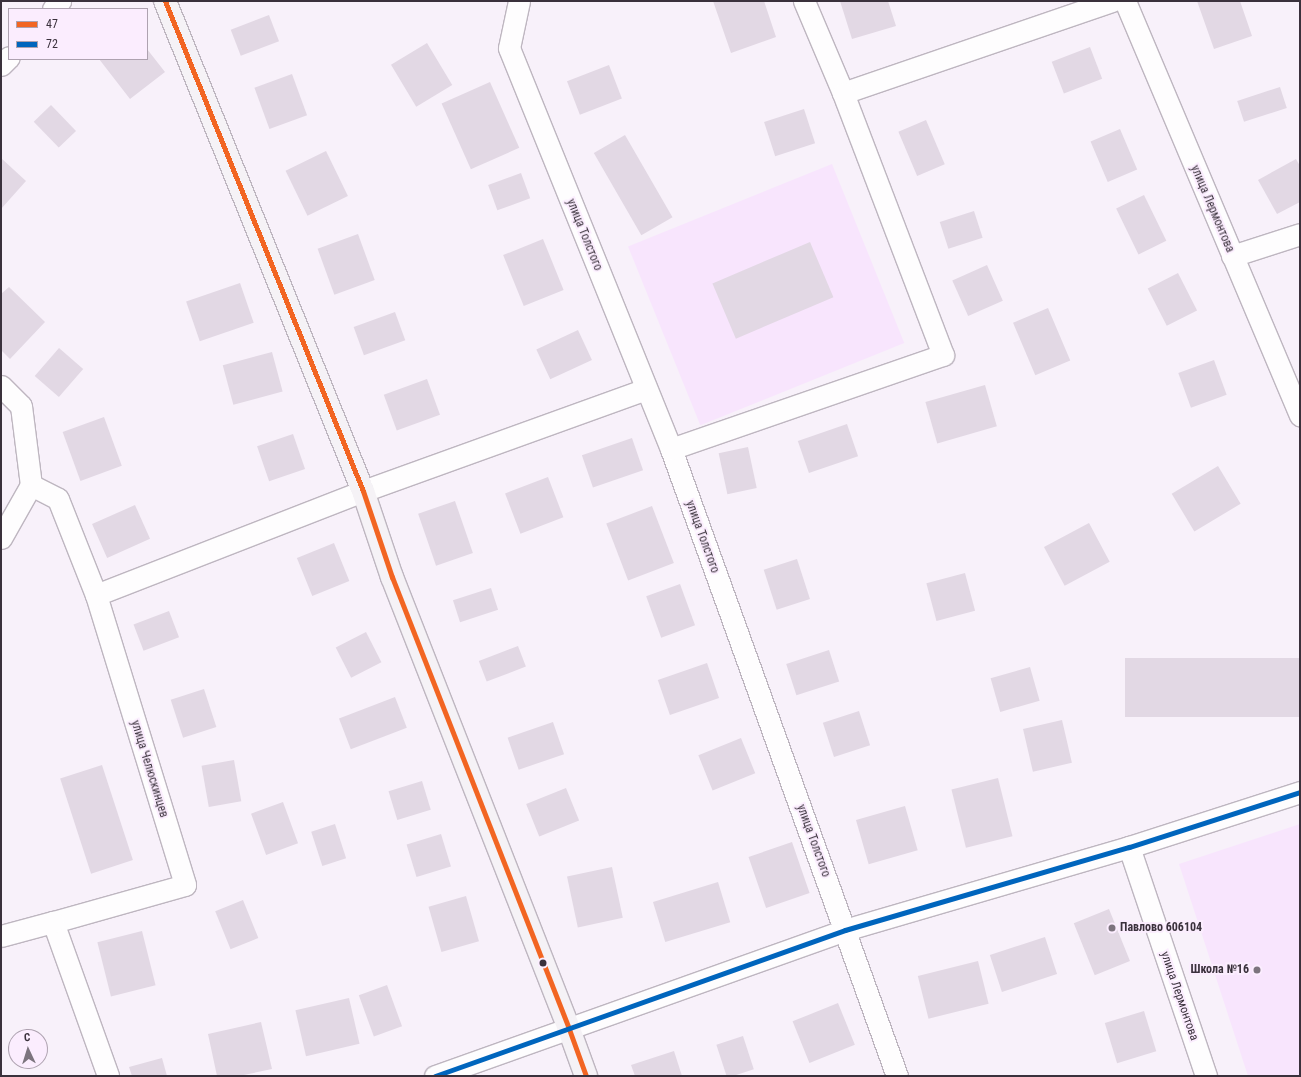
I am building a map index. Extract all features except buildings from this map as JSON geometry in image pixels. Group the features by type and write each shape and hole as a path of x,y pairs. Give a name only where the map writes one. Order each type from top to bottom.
{"street":[{"path":"164,1 363,491 392,577 570,1029 586,1076"},
{"name":"улица Толстого","path":"519,1 509,48 670,449 897,1076"},
{"path":"670,449 942,354 843,93 804,1"},
{"path":"843,93 1112,1"},
{"name":"улица Лермонтова","path":"1125,1 1300,416"},
{"path":"1,65 8,57"},
{"path":"1232,256 1300,234"},
{"path":"1,386 21,406 31,485 1,538"},
{"path":"96,595 363,491 646,389"},
{"name":"улица Челюскинцев","path":"31,485 58,500 96,595 185,885 53,922"},
{"path":"435,1076 845,930 1128,847 1300,792"},
{"name":"улица Лермонтова","path":"1128,847 1206,1076"},
{"path":"1,936 53,922 108,1076"}],"shaded area":[{"path":"832,164 904,343 700,425 628,246"},
{"name":"Школа №16","path":"1300,824 1300,1076 1248,1076 1179,864"}],"transit line":[{"name":"47","path":"165,1 363,491 392,577 586,1076"},
{"name":"72","path":"435,1076 845,930 1129,847 1300,792"}],"place":[{"name":"Павлово 606104","path":"1112,928"},
{"name":"Школа №16","path":"1257,970"}]}
